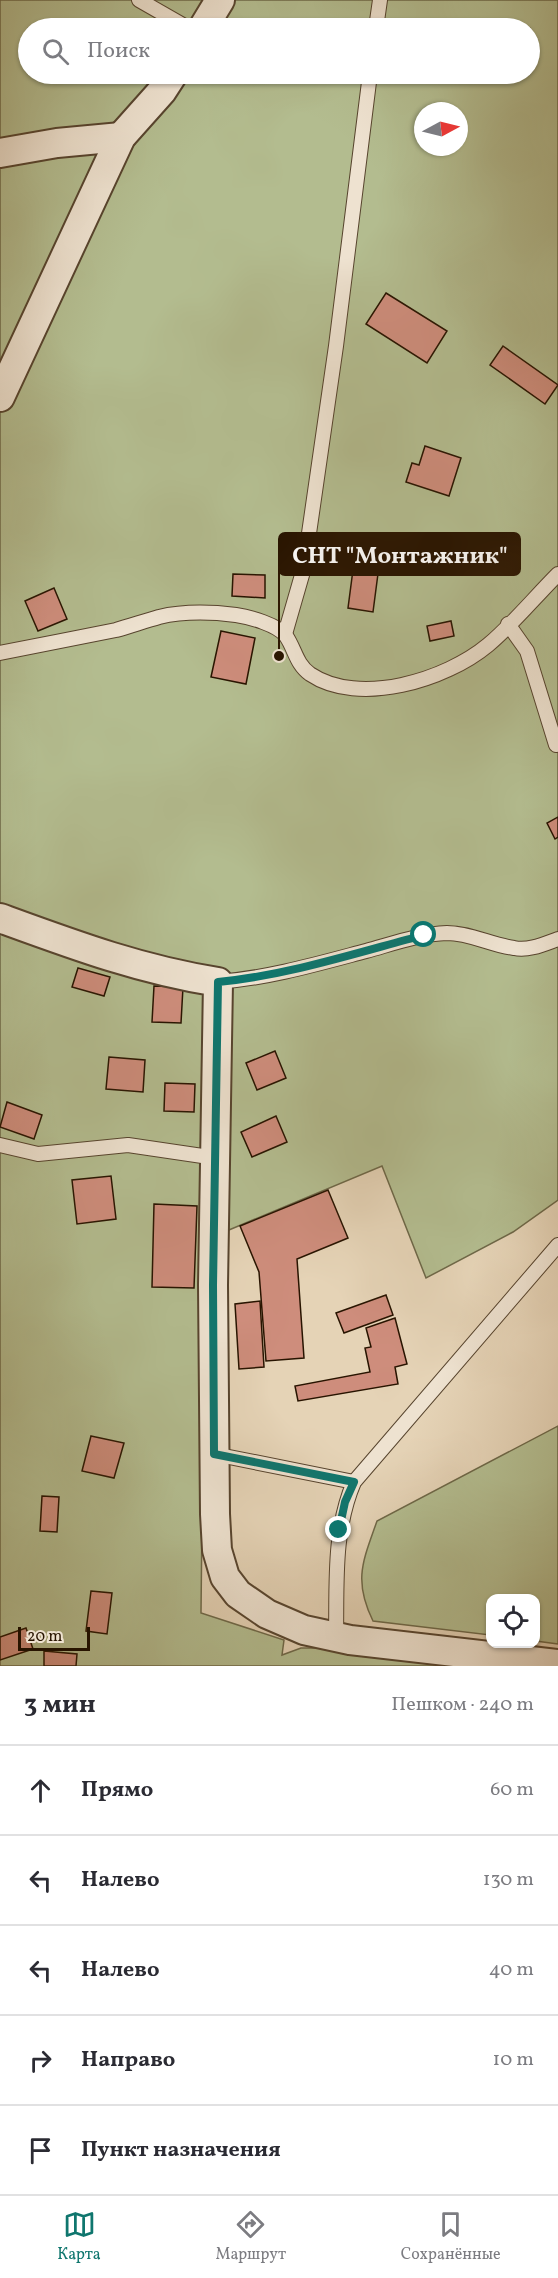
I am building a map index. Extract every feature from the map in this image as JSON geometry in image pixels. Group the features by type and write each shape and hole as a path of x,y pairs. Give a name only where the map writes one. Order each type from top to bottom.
{"street":[{"path":"208,18 220,0"},
{"path":"0,397 121,137 167,84"},
{"path":"0,153 57,143 121,137"},
{"path":"0,918 109,958 149,969 218,982 213,1285 214,1454 217,1550 225,1577 238,1594 267,1614 304,1630 350,1640 558,1664"}],"lane":[{"path":"139,0 170,18"},
{"path":"377,18 380,0"},
{"path":"285,634 304,568 336,346 369,84"},
{"path":"0,653 117,629 161,617 191,613 237,615 263,622 285,634 297,661 310,674 343,688 379,690 413,682 464,662 488,645 558,574"},
{"path":"508,624 527,651 556,745"},
{"path":"218,982 250,979 304,968 424,935 448,933 473,937 515,949 529,948 558,939"},
{"path":"0,1145 38,1154 128,1146 216,1158"},
{"path":"336,1637 339,1530 345,1502 354,1482 558,1245"},
{"path":"214,1454 354,1482"}],"green space":[{"path":"0,0 558,0 558,1200 513,1232 426,1278 382,1166 205,1240 201,1613 284,1640 282,1655 301,1648 319,1648 453,1666 0,1666"},
{"path":"558,1426 558,1644 540,1642 540,1594 486,1594 486,1635 373,1621 363,1594 362,1571 377,1521"}],"building":[{"path":"386,293 447,331 427,363 366,324"},
{"path":"503,346 558,385 545,404 490,365"},
{"path":"425,446 461,458 449,496 406,482 412,463 419,465"},
{"path":"354,562 379,566 373,612 348,608"},
{"path":"233,574 265,575 265,598 232,596"},
{"path":"54,588 67,619 38,631 25,601"},
{"path":"451,621 454,636 430,641 427,626"},
{"path":"221,631 255,638 246,684 211,677"},
{"path":"558,817 558,837 555,839 547,823"},
{"path":"78,968 110,977 104,996 72,987"},
{"path":"154,986 183,987 181,1023 152,1022"},
{"path":"275,1051 286,1078 257,1090 246,1063"},
{"path":"109,1057 145,1060 143,1092 106,1089"},
{"path":"165,1083 195,1084 194,1112 164,1111"},
{"path":"7,1102 42,1115 34,1139 0,1127"},
{"path":"276,1116 287,1142 252,1157 241,1132"},
{"path":"111,1176 116,1219 77,1224 72,1180"},
{"path":"328,1190 348,1238 297,1259 304,1358 266,1361 259,1272 240,1226"},
{"path":"154,1204 197,1206 194,1288 152,1287"},
{"path":"386,1295 393,1315 344,1333 336,1313"},
{"path":"260,1301 264,1367 239,1369 235,1304"},
{"path":"395,1318 407,1364 395,1367 398,1384 298,1401 295,1386 370,1372 365,1348 371,1347 366,1328"},
{"path":"91,1436 124,1443 114,1478 82,1471"},
{"path":"42,1496 59,1497 57,1532 40,1531"},
{"path":"91,1591 112,1593 107,1634 86,1631"},
{"path":"26,1628 33,1649 0,1660 0,1637"},
{"path":"44,1651 77,1654 76,1666 44,1666"}],"place":[{"name":"СНТ \"Монтажник\"","path":"279,656"}],"route":[{"path":"339,1530 345,1502 354,1482 214,1454 213,1285 218,982 250,979 304,968 424,935"}]}
